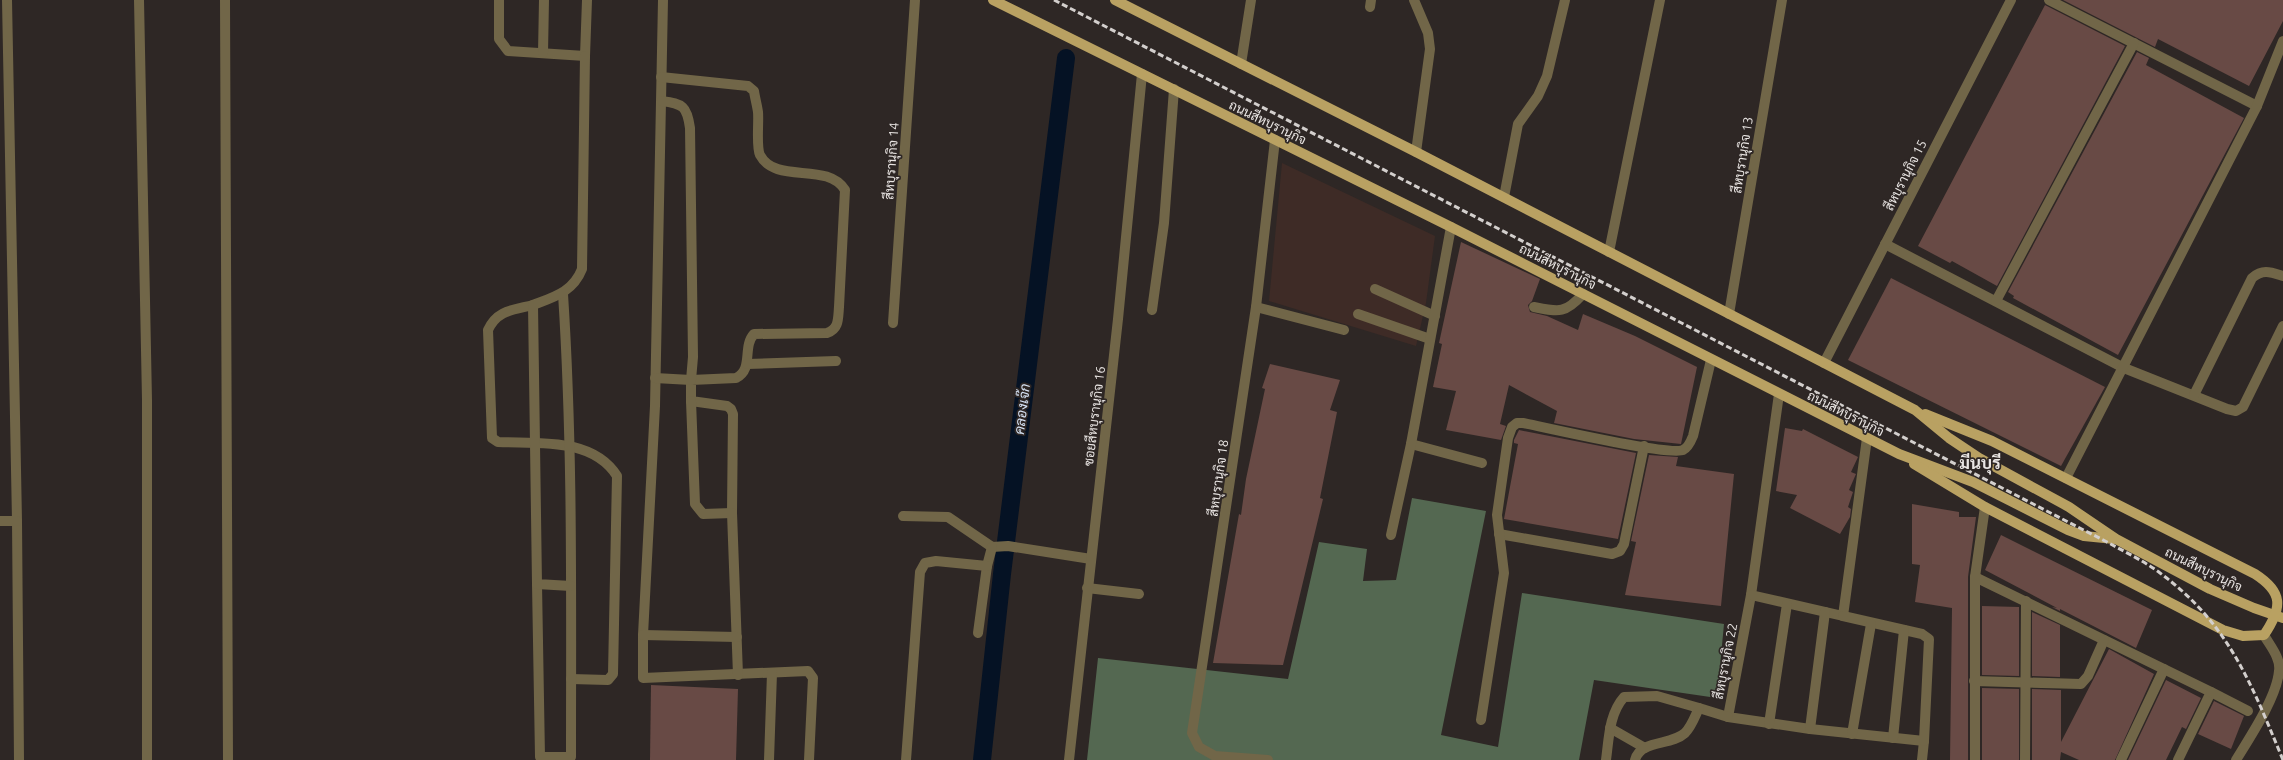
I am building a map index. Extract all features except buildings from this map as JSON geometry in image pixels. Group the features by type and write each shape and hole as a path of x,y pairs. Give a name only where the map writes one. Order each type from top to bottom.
{"main road":[{"name":"ถนนสีหบุรานุกิจ","path":"993,0 1451,227 1899,454 1973,482 2068,530 2084,536 2116,539"},
{"name":"ถนนสีหบุรานุกิจ","path":"1114,0 1504,197 1915,410 1949,438 1979,458 2069,507 2116,539 2210,589 2254,608 2283,618"},
{"path":"1899,454 1985,507 2223,630 2243,636 2264,635 2276,616 2280,593 2269,583 1992,441 1915,410"}],"street":[{"path":"8,0 5,152 17,521 19,760"},
{"path":"139,0 147,400 147,760"},
{"path":"225,0 228,760"},
{"path":"499,0 499,39 503,46 508,50 584,56"},
{"path":"543,53 544,0"},
{"path":"571,679 608,680 613,674 617,476 604,461 583,449 569,446 498,442 492,438 488,330 496,317 501,314 533,305 563,294 572,287 582,269 584,56 587,0"},
{"path":"663,0 655,378 643,635 643,678 808,671 812,674 813,678 809,760"},
{"name":"สีหบุรานุกิจ 14","path":"893,323 915,0"},
{"path":"1241,64 1251,0"},
{"path":"1414,0 1428,33 1430,49 1416,152"},
{"path":"1504,197 1518,124 1538,96 1547,76 1565,0"},
{"path":"1609,252 1660,0"},
{"name":"สีหบุรานุกิจ 13","path":"1729,314 1782,0"},
{"name":"สีหบุรานุกิจ 15","path":"1824,363 2010,0"},
{"path":"2048,0 2257,106"},
{"path":"2066,478 2124,368 2257,106 2283,41"},
{"path":"1996,301 2134,43"},
{"name":"ซอยสีหบุรานุกิจ 16","path":"1069,760 1118,319 1142,74"},
{"path":"655,378 691,380 736,378 742,375 747,364 749,344 754,334 827,333 836,328 839,307 845,190 841,184 832,179 814,174 778,170 766,164 759,154 758,112 754,91 748,86 728,82 661,77"},
{"path":"1152,310 1164,223 1174,89"},
{"path":"662,101 677,103 684,108 688,114 690,128 694,358 691,380 691,401 695,504 703,514 732,513"},
{"name":"สีหบุรานุกิจ 18","path":"1268,760 1215,756 1199,747 1192,733 1256,307 1275,140"},
{"path":"1391,535 1411,444 1451,227"},
{"path":"1885,244 2124,368 2227,409 2236,411 2243,407 2283,326"},
{"path":"2194,395 2252,278 2259,272 2268,271 2283,276"},
{"path":"1376,289 1435,316"},
{"path":"533,305 540,757 571,757 571,586 568,366 563,294"},
{"path":"1534,307 1558,312 1572,306 1583,294"},
{"path":"1256,307 1344,330"},
{"path":"1358,314 1430,339"},
{"path":"1481,720 1504,573 1496,515 1508,438 1512,427 1517,423 1673,451 1683,450 1688,446 1701,408 1711,360"},
{"path":"747,364 836,361"},
{"name":"สีหบุรานุกิจ 22","path":"1779,394 1751,595 1728,717 1810,730 1924,741"},
{"path":"691,401 727,406 731,409 733,414 732,513 738,675"},
{"path":"1843,616 1867,438"},
{"path":"1411,444 1482,463"},
{"path":"1499,534 1612,554 1620,551 1624,544 1644,446"},
{"path":"1975,760 1975,578 1985,507"},
{"path":"903,516 948,517 992,547 1008,546 1091,559"},
{"path":"0,521 17,521"},
{"path":"978,633 987,566 992,547"},
{"path":"906,760 920,572 925,563 936,561 987,566"},
{"path":"1975,578 2026,601 2248,711"},
{"path":"537,584 571,586"},
{"path":"1087,588 1139,594"},
{"path":"1751,595 1871,624 1922,634 1929,639 1922,760"},
{"path":"2025,760 2026,601"},
{"path":"1769,724 1787,604"},
{"path":"1810,730 1825,612"},
{"path":"1852,734 1871,624"},
{"path":"1893,738 1904,630"},
{"path":"643,635 737,637"},
{"path":"2236,760 2265,710 2280,671 2278,658 2264,635"},
{"path":"1974,681 2081,684 2084,682 2104,640"},
{"path":"2121,760 2164,669"},
{"path":"769,760 772,673"},
{"path":"2178,760 2211,692"},
{"path":"1606,760 1610,728 1616,706 1624,697 1656,696 1728,717"},
{"path":"1635,760 1637,754 1645,748 1678,738 1692,723 1699,708"},
{"path":"1610,728 1645,748"}],"shaded area":[{"path":"1282,163 1435,236 1426,303 1416,346 1269,301"}],"green space":[{"path":"1412,498 1486,511 1441,735 1498,747 1522,593 1724,624 1717,698 1594,680 1579,760 1087,760 1098,658 1288,679 1319,542 1367,549 1363,581 1396,580"}],"waterway":[{"name":"คลองเจ๊ก","path":"982,760 1002,574 1066,58"}],"railway":[{"path":"1054,0 2148,564 2184,593 2204,613 2221,634 2248,680 2283,760"}],"district":[{"name":"มีนบุรี","path":"1980,462"}]}
